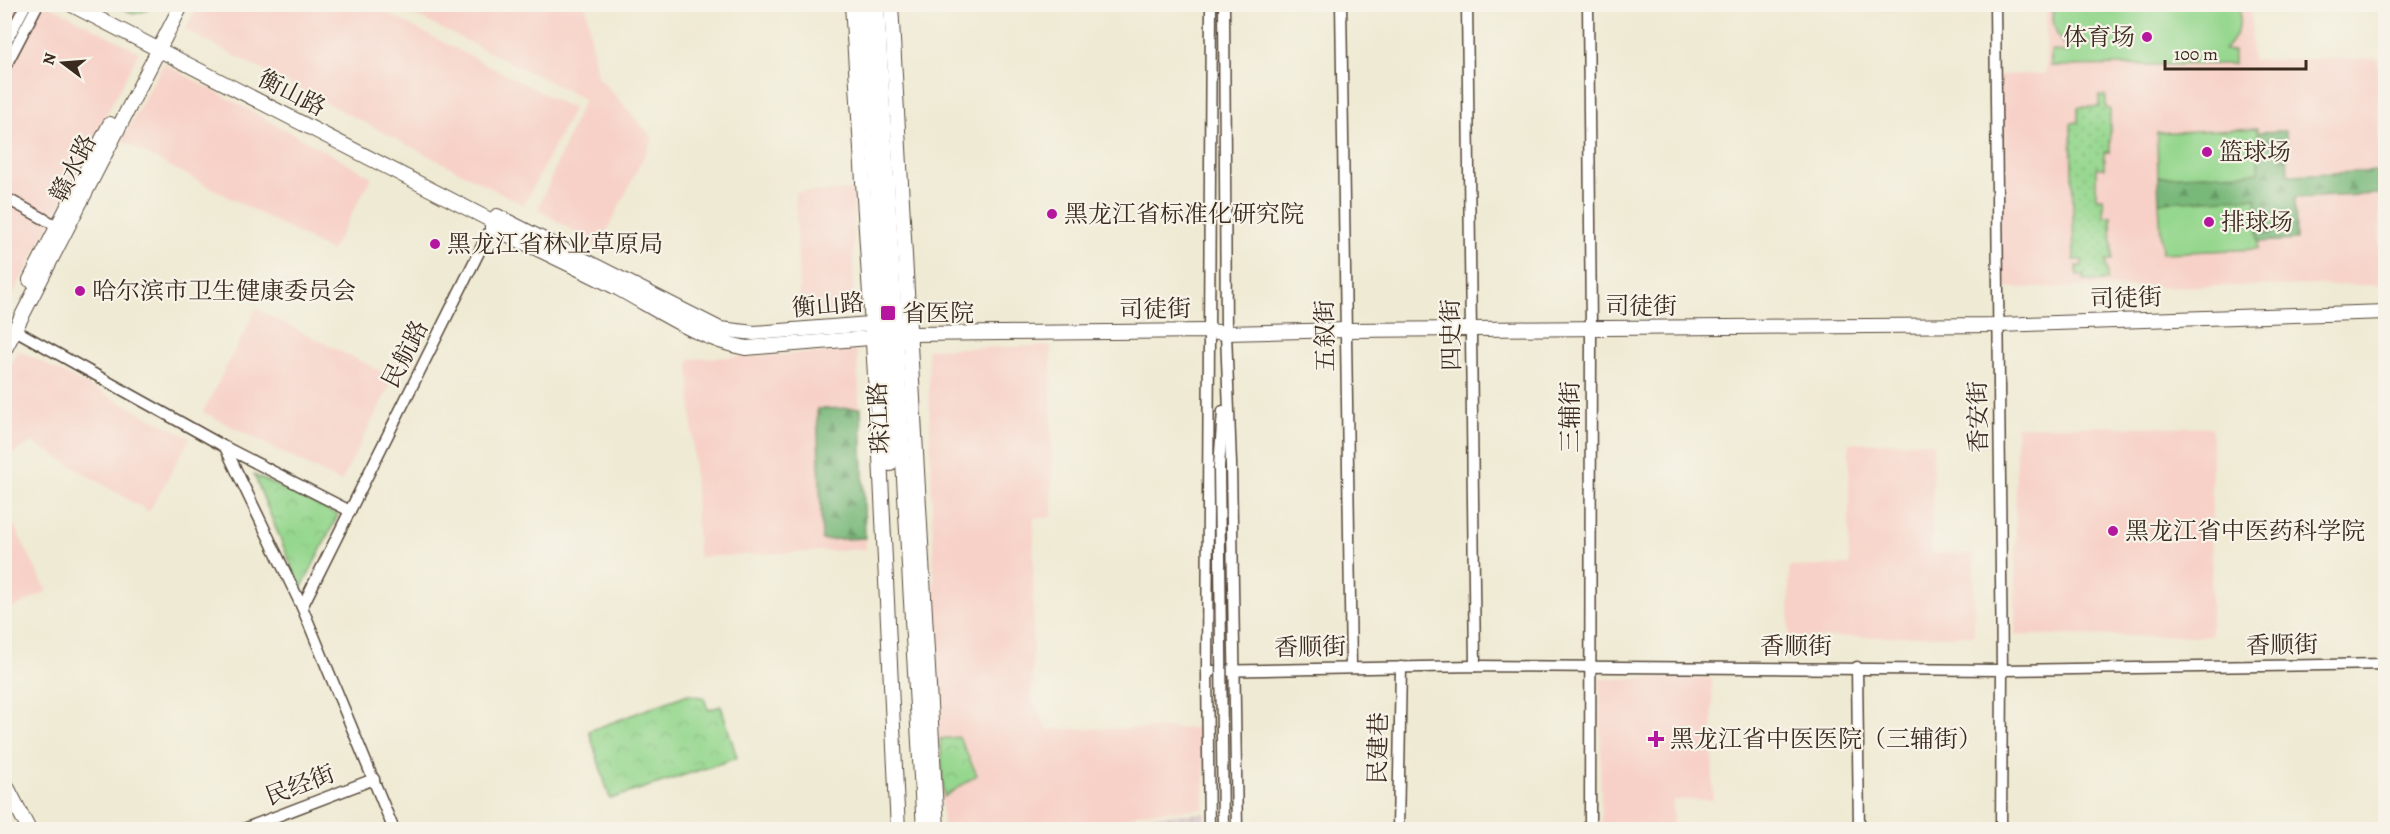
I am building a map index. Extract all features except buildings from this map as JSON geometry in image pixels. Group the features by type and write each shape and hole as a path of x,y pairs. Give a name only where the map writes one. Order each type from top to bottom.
{"main road":[{"name":"衡山路","path":"70,4 494,222 720,329 754,333 877,330 903,332"},
{"name":"赣水路","path":"10,331 155,48 172,4"},
{"name":"赣水路","path":"4,351 10,331 57,226 155,48 182,4"},
{"name":"珠江路","path":"852,4 877,330 907,830"},
{"name":"珠江路","path":"865,4 898,830"},
{"name":"珠江路","path":"877,4 903,332 937,830"},
{"name":"珠江路","path":"891,4 924,830"},
{"name":"司徒街","path":"903,332 1210,331 1226,333 1998,325 2385,312"},
{"path":"4,780 29,830"},
{"path":"4,795 22,830"}],"street":[{"path":"4,46 26,4"},
{"path":"4,69 38,4"},
{"path":"1209,830 1207,671 1211,4"},
{"path":"1224,4 1226,333 1231,464 1237,830"},
{"name":"五叙街","path":"1341,4 1352,667"},
{"name":"四史街","path":"1467,4 1473,329 1475,666"},
{"name":"三辅街","path":"1588,4 1591,328 1590,830"},
{"name":"香安街","path":"1995,4 2002,670 2001,830"},
{"path":"4,196 57,226"},
{"name":"民航路","path":"302,607 494,222"},
{"path":"10,331 225,447 350,511"},
{"path":"1223,830 1219,467 1227,352"},
{"path":"225,447 302,607 394,830"},
{"name":"香顺街","path":"1207,671 1475,666 1857,667 2002,670 2385,664"},
{"name":"民建巷","path":"1398,830 1401,667"},
{"path":"1857,667 1859,830"},
{"name":"民经街","path":"241,830 374,779"}],"shaded area":[{"path":"198,4 371,5 573,109 524,205 185,30"},
{"path":"2046,4 2251,5 2252,60 2378,58 2380,285 1996,288 1995,75 2046,74"},
{"path":"5,5 49,5 139,52 5,310"},
{"path":"394,5 586,5 597,75 653,138 599,247 538,209 584,99"},
{"path":"1872,5 1976,5 1976,9 1872,11"},
{"path":"163,63 372,177 331,251 122,141"},
{"path":"854,190 853,311 800,311 795,192"},
{"path":"256,309 394,378 341,482 203,412"},
{"path":"1051,346 1052,517 1034,518 1032,699 1047,729 1205,728 1204,809 1139,813 1105,829 943,829 938,735 928,349"},
{"path":"18,350 190,438 149,512 32,442 5,458 5,376"},
{"path":"857,351 866,549 698,557 689,359"},
{"name":"黑龙江省中医药科学院","path":"2016,426 2212,427 2211,636 2015,635"},
{"path":"1933,442 1932,553 1974,554 1974,635 1789,638 1789,567 1849,565 1849,443"},
{"path":"5,508 47,591 4,612"},
{"name":"黑龙江省中医医院（三辅街）","path":"1712,678 1713,800 1673,800 1673,829 1601,829 1600,679"},
{"path":"1205,813 1205,829 1115,830 1143,816"}],"green space":[{"path":"150,4 147,10 134,14 116,5"},
{"name":"体育场","path":"2054,5 2240,5 2238,29 2224,50 2234,51 2234,64 2051,66 2051,51 2070,52 2056,30 2053,18"},
{"path":"2099,96 2106,96 2106,108 2110,109 2110,152 2104,152 2104,168 2096,168 2096,198 2103,198 2104,216 2111,216 2112,260 2106,260 2107,281 2084,281 2084,276 2077,276 2077,266 2082,266 2082,260 2074,260 2071,123 2078,122 2078,107 2099,107"},
{"name":"篮球场","path":"2257,128 2258,172 2158,177 2157,133"},
{"path":"2286,131 2288,175 2379,171 2379,194 2295,198 2296,240 2258,242 2256,198 2159,202 2158,177 2258,172 2256,132"},
{"name":"排球场","path":"2256,198 2258,249 2162,253 2159,202"},
{"path":"861,408 865,538 822,540 817,409"},
{"path":"254,475 338,515 301,589"},
{"path":"688,694 704,698 708,710 721,706 737,758 610,799 589,731"},
{"path":"959,737 977,775 944,797 940,739"}],"place":[{"name":"体育场","path":"2147,37"},
{"name":"篮球场","path":"2207,152"},
{"name":"黑龙江省标准化研究院","path":"1052,214"},
{"name":"排球场","path":"2209,222"},
{"name":"黑龙江省林业草原局","path":"435,244"},
{"name":"哈尔滨市卫生健康委员会","path":"80,291"},
{"name":"省医院","path":"888,313"},
{"name":"黑龙江省中医药科学院","path":"2113,531"},
{"name":"黑龙江省中医医院（三辅街）","path":"1656,739"}]}
